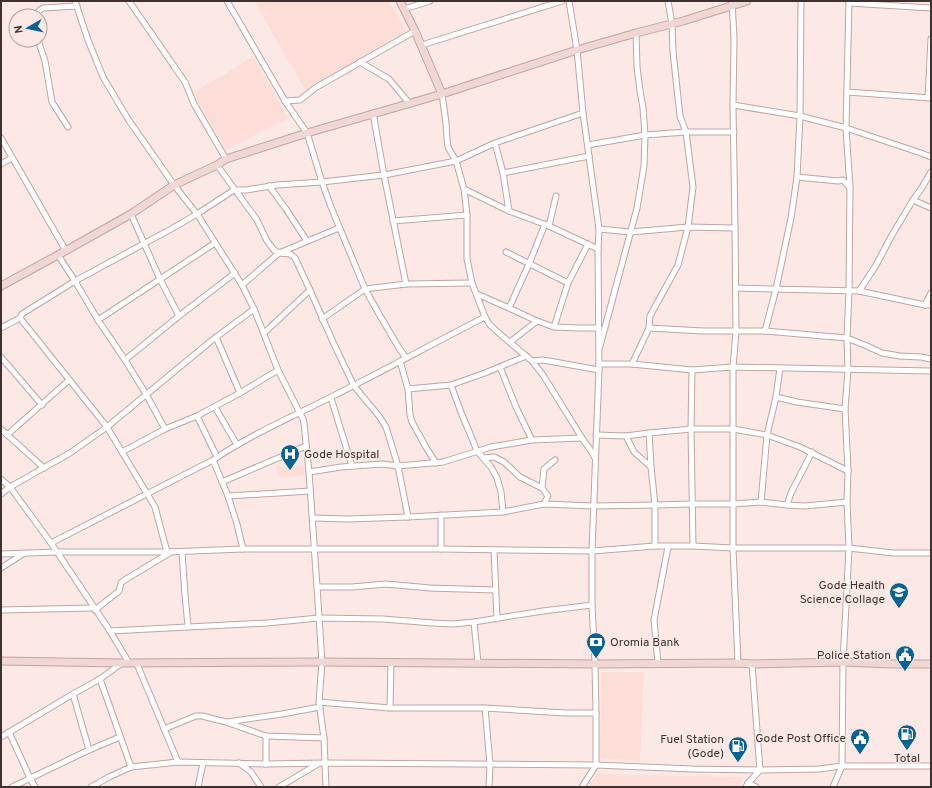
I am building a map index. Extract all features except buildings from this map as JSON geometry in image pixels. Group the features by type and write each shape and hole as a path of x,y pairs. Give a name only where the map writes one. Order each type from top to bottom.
{"street":[{"path":"129,1 185,82 194,104 226,158"},
{"path":"227,1 285,101 308,133 331,207 365,289 406,358"},
{"path":"400,1 416,31 442,94 447,144 456,161 464,189 467,215 468,259 472,283 485,317 490,325 532,361 543,375 596,461"},
{"path":"404,8 430,1"},
{"path":"422,45 562,1"},
{"path":"569,1 577,50 583,113 599,229 599,370 592,551 592,605 596,664 596,765 582,787"},
{"path":"632,364 649,328 650,316 678,265 688,227 693,187 686,132 680,116 673,52 672,24 668,1"},
{"path":"1,286 132,214 174,185 217,165 226,158 373,113 410,104 577,50 672,24 732,3 747,1"},
{"path":"765,331 792,218 797,177 800,116 801,1"},
{"path":"833,787 842,766 843,662 849,548 845,408 848,370 847,338 849,290 850,188 846,128 849,2 931,8"},
{"path":"43,8 76,3 88,40 103,76 128,119 174,185 197,214 242,285 254,309 278,370 300,412 304,423 318,587 322,662 320,704 324,738 326,787"},
{"path":"732,3 734,38 733,104 736,228 736,332 733,367 734,548 738,663"},
{"path":"285,101 300,100 315,88 416,31"},
{"path":"598,353 637,208 644,166 645,135 636,33"},
{"path":"847,92 930,98 931,39"},
{"path":"41,48 45,61 52,102 68,127"},
{"path":"360,62 389,79 410,104"},
{"path":"733,104 800,116 846,128 921,153 931,158"},
{"path":"373,113 406,284"},
{"path":"1,328 20,318 22,314 75,282 197,214 234,190 384,175 456,161 495,143 583,113"},
{"path":"588,145 645,135 686,132 734,132"},
{"path":"1,138 66,251"},
{"path":"495,143 503,173 509,211"},
{"path":"503,173 589,156"},
{"path":"1,164 12,158"},
{"path":"217,165 257,220 274,250 279,253 292,255 310,290 322,320 354,386 379,416 386,428 398,466 408,517"},
{"path":"859,291 875,267 892,235 931,172"},
{"path":"797,177 838,181 843,180 850,188"},
{"path":"270,186 307,241"},
{"path":"464,189 509,211 547,225 598,249"},
{"path":"509,308 547,225 556,196"},
{"path":"913,200 931,208"},
{"path":"132,214 160,279 179,316"},
{"path":"393,221 467,215"},
{"path":"599,229 631,232 688,227 736,228"},
{"path":"242,285 279,253 340,228"},
{"path":"98,320 215,243"},
{"path":"554,327 568,283 588,244"},
{"path":"506,252 568,283"},
{"path":"58,256 125,360 165,429"},
{"path":"125,360 235,273"},
{"path":"322,320 365,289 406,284 472,283"},
{"path":"736,288 849,290 931,305"},
{"path":"264,333 310,290"},
{"path":"925,305 931,293"},
{"path":"477,294 554,327 598,328"},
{"path":"1,494 10,487 70,452 107,427 216,337 254,309"},
{"path":"51,543 485,317"},
{"path":"20,318 107,427 155,506 169,552"},
{"path":"510,342 537,321"},
{"path":"649,328 736,332 765,331 847,338 882,353 931,359"},
{"path":"216,337 240,393"},
{"path":"408,389 451,385 526,356"},
{"path":"1,357 42,405"},
{"path":"532,361 542,360 599,370"},
{"path":"400,362 408,389 412,422 436,463"},
{"path":"599,364 632,364 692,370 733,367 931,371"},
{"path":"500,367 516,407 532,440"},
{"path":"761,502 767,435 776,397 780,368"},
{"path":"122,452 165,429 198,416 278,370"},
{"path":"692,370 691,429 693,546"},
{"path":"7,435 70,380"},
{"path":"451,385 477,451 491,467 497,478 503,512"},
{"path":"776,397 797,402 845,408"},
{"path":"331,398 352,466"},
{"path":"215,406 237,445"},
{"path":"198,416 228,496 243,549"},
{"path":"1,429 44,468"},
{"path":"596,435 626,436 691,429 733,429 767,435 812,452 848,471"},
{"path":"649,433 655,505 655,546"},
{"path":"626,436 634,452 651,467"},
{"path":"309,472 352,466 382,464 398,466 436,463 491,447 532,440 582,438"},
{"path":"222,482 306,446"},
{"path":"787,505 791,493 812,452"},
{"path":"484,458 494,457 504,462 520,477 542,488 548,496 544,504"},
{"path":"542,488 544,469 555,460"},
{"path":"1,479 10,487 51,543 110,631 125,663"},
{"path":"228,496 310,491"},
{"path":"312,518 347,519 503,512 544,504 594,506 734,504 761,502 806,506 847,502"},
{"path":"441,515 441,549"},
{"path":"1,554 57,552 182,552 243,549 592,551 655,546 849,548 893,553 931,553"},
{"path":"658,664 654,620 668,546"},
{"path":"494,550 497,619"},
{"path":"1,610 94,609 119,591 123,581 169,552"},
{"path":"182,552 188,626"},
{"path":"1,568 23,554"},
{"path":"318,587 352,587 386,584 430,588 495,590"},
{"path":"110,631 266,623 319,618 383,619 446,623 474,622 592,605"},
{"path":"474,622 478,663"},
{"path":"1,661 137,664 322,662 752,664 843,662 931,664"},
{"path":"1,736 125,663"},
{"path":"390,708 391,663"},
{"path":"137,664 178,762"},
{"path":"752,664 760,770 747,785 756,787"},
{"path":"100,679 131,767"},
{"path":"73,694 89,750"},
{"path":"226,722 282,714 320,704 390,708 485,708 566,713 596,713"},
{"path":"485,708 490,764 489,787"},
{"path":"164,730 196,716 202,716 226,722 266,736 324,738"},
{"path":"9,732 35,787"},
{"path":"266,736 266,764"},
{"path":"12,787 89,750 120,737"},
{"path":"91,787 131,767 178,762 266,764 596,765 760,770 819,769 842,766 931,766"},
{"path":"198,787 203,763"},
{"path":"239,763 251,772 262,787"},
{"path":"279,787 319,763"}],"shaded area":[{"path":"254,1 389,1 406,31 306,91"},
{"path":"253,57 288,118 226,150 193,93"},
{"name":"Gode Hospital","path":"276,465 286,467 304,466 304,475 281,478 278,475"},
{"path":"601,672 644,672 640,761 600,758"},
{"path":"597,774 744,777 739,787 588,787"}],"place":[{"name":"Gode Hospital","path":"290,471"},
{"name":"Gode Health Science Collage","path":"899,609"},
{"name":"Oromia Bank","path":"596,659"},
{"name":"Police Station","path":"905,672"},
{"name":"Total","path":"907,751"},
{"name":"Gode Post Office","path":"860,755"},
{"name":"Fuel Station (Gode)","path":"738,763"}]}
